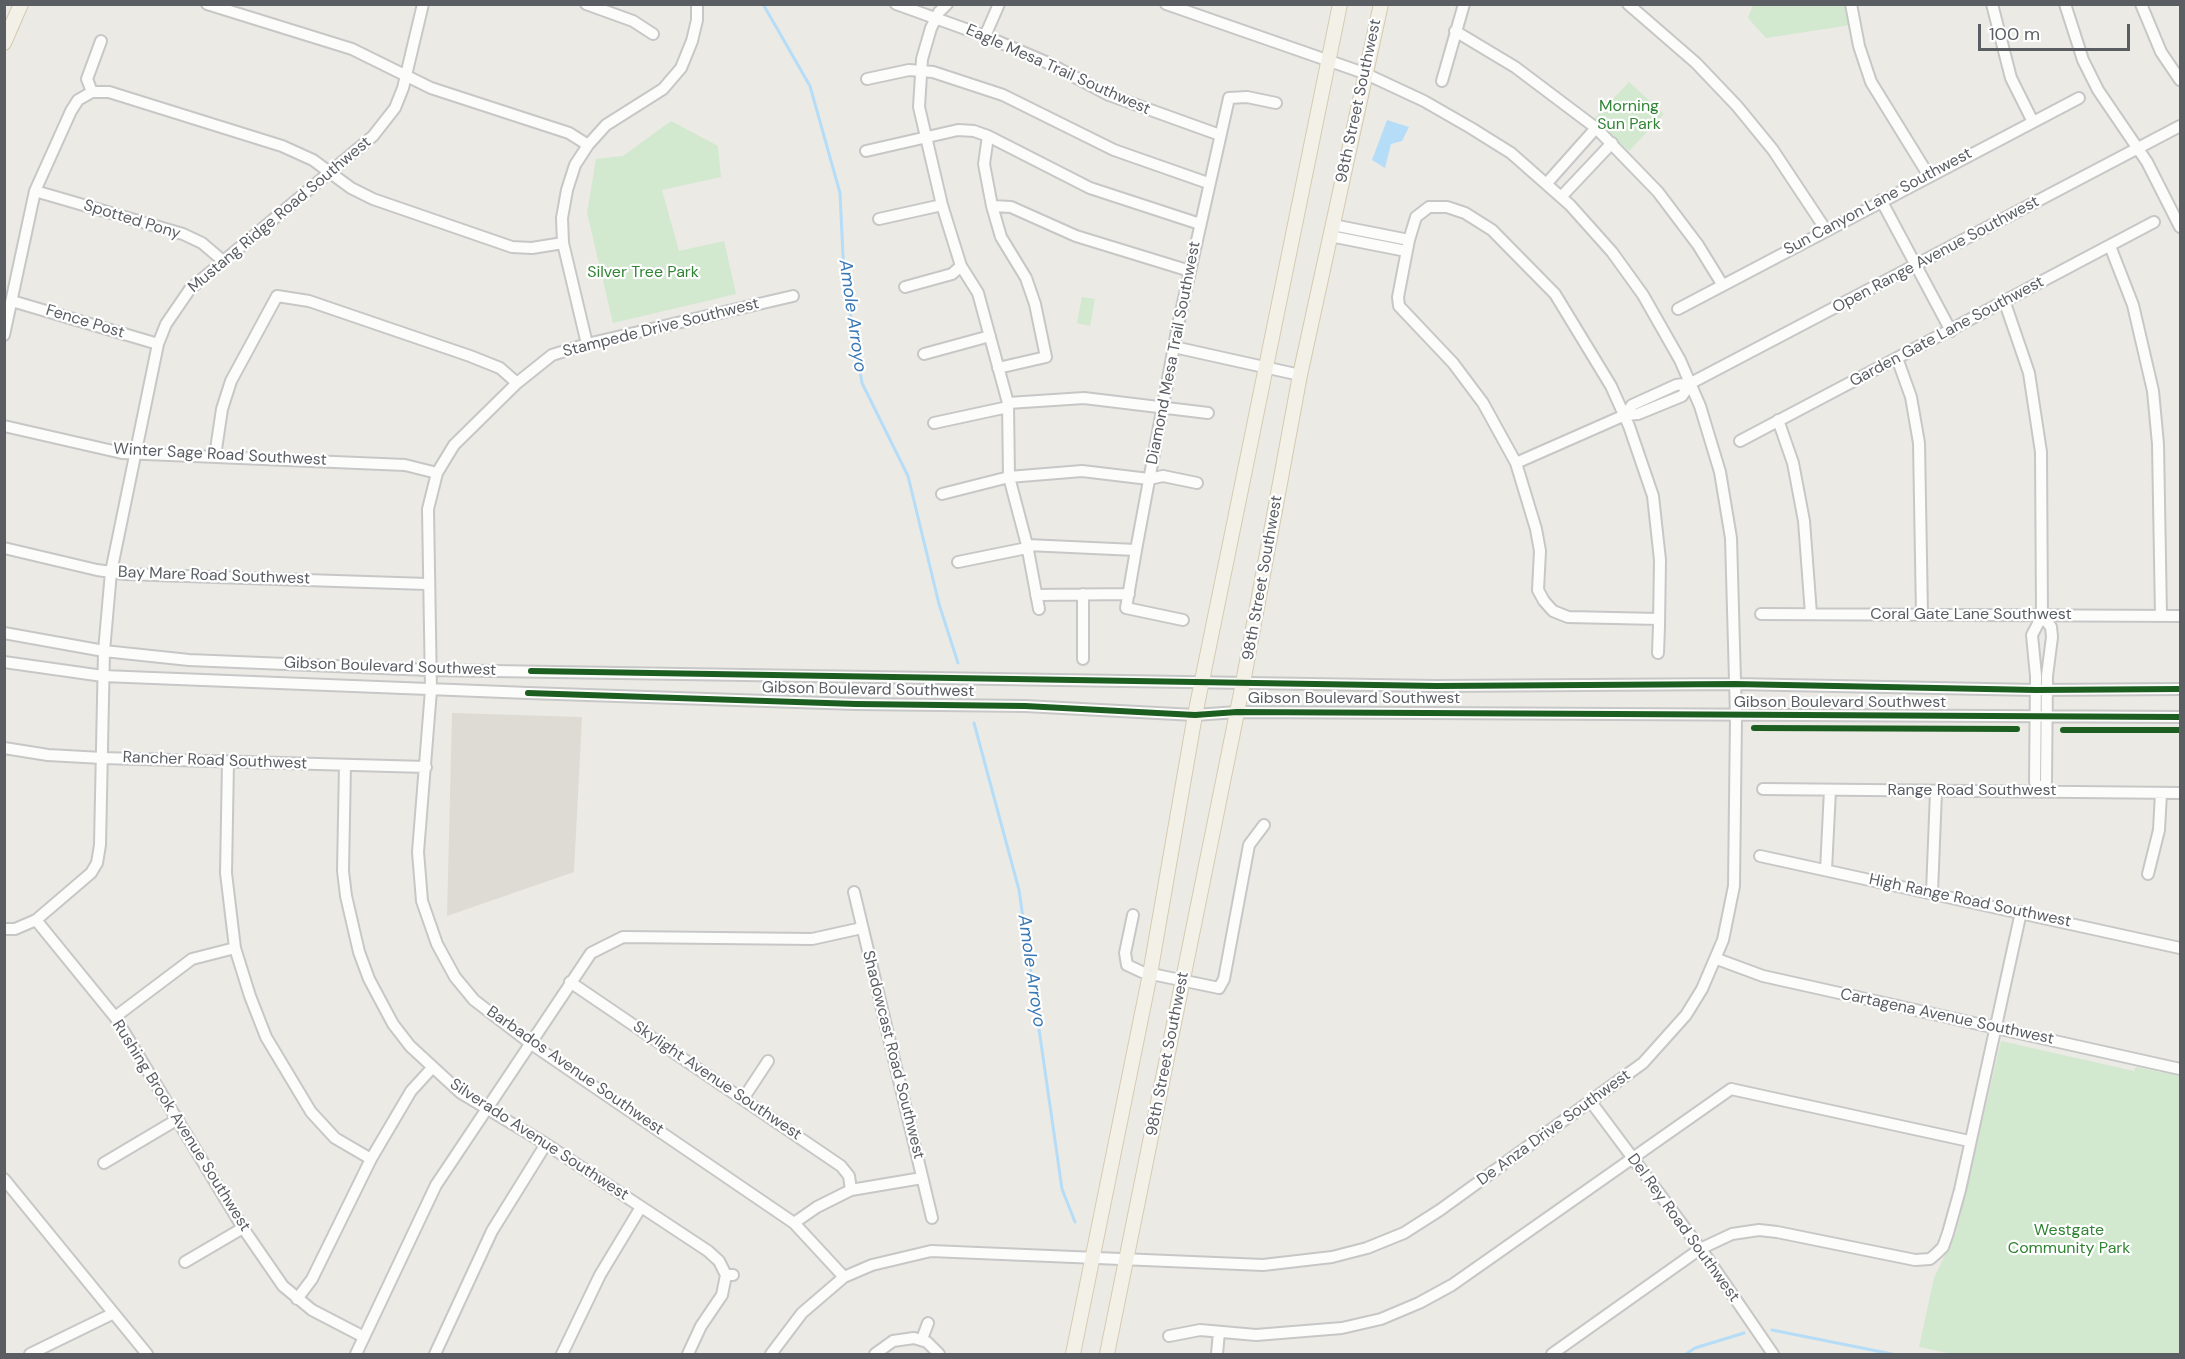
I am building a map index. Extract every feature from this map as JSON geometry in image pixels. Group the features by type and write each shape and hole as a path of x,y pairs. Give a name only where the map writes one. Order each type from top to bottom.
{"main road":[{"path":"4,43 21,4"},
{"name":"98th Street Southwest","path":"1073,1354 1150,974 1195,715 1264,366 1340,4"},
{"name":"98th Street Southwest","path":"1107,1354 1243,683 1300,375 1381,4"}],"street":[{"path":"207,4 352,49 431,88 568,133 588,145"},
{"name":"Mustang Ridge Road Southwest","path":"36,920 91,873 97,864 104,651 111,572 158,344 176,306 190,289 222,260 374,136 395,108 407,77 423,4"},
{"path":"586,4 633,21 653,34"},
{"path":"587,344 563,243 562,218 567,190 575,165 588,145 606,125 663,89 681,68 692,41 697,20 697,4"},
{"name":"Eagle Mesa Trail Southwest","path":"896,4 940,10 985,36 1046,62 1109,95 1220,135"},
{"path":"985,36 999,4"},
{"name":"De Anza Drive Southwest","path":"771,1354 802,1313 844,1277 882,1262 931,1251 1263,1265 1300,1263 1367,1248 1404,1233 1440,1210 1643,1063 1673,1032 1702,989 1717,959 1730,914 1734,886 1736,716 1733,560 1728,515 1712,442 1691,382 1643,294 1612,252 1547,183 1511,153 1462,122 1365,73 1166,4"},
{"path":"1442,81 1464,4"},
{"path":"1628,4 1696,63 1737,106 1773,150 1826,230"},
{"path":"1851,4 1859,46 1870,82 1929,176"},
{"path":"1992,4 2009,70 2033,122"},
{"path":"2065,4 2083,60 2098,90 2138,149 2181,227"},
{"path":"2141,4 2162,52 2181,80"},
{"path":"940,10 920,70 919,107 942,205 961,266 978,293 1008,405 1009,477 1027,547 1038,609"},
{"path":"1455,32 1515,67 1596,128 1612,143 1684,225 1722,284"},
{"path":"92,92 87,79 100,41"},
{"path":"867,79 909,70 933,72 1004,94 1114,150 1208,183"},
{"path":"4,334 35,191 70,111 78,100 92,92 109,92 282,146 313,160 351,188 373,200 512,247 532,248 563,243"},
{"name":"Diamond Mesa Trail Southwest","path":"1183,620 1126,609 1136,550 1174,347 1208,183 1229,98 1248,97 1276,103"},
{"name":"Sun Canyon Lane Southwest","path":"1678,309 1881,200 2079,98"},
{"name":"Open Range Avenue Southwest","path":"1691,382 2181,126"},
{"path":"1547,183 1596,128"},
{"path":"866,151 958,130 988,136 1090,188 1200,224"},
{"path":"988,136 984,164 992,206 1001,237 1026,279 1035,304 1046,357 998,368"},
{"path":"1561,197 1612,143"},
{"path":"1572,154 1588,168"},
{"name":"Spotted Pony","path":"35,191 183,234 202,243 222,260"},
{"path":"1881,200 1951,331"},
{"path":"879,219 942,205"},
{"path":"992,206 1011,207 1076,236 1149,261 1190,271"},
{"path":"1658,653 1659,619 1660,560 1653,496 1625,415 1593,354 1555,294 1492,230 1465,213 1447,207 1429,207 1416,217 1398,297 1399,306 1453,363 1484,403 1516,462 1536,529 1540,551 1538,590 1548,606 1560,615 1568,617 1659,619"},
{"name":"Garden Gate Lane Southwest","path":"1740,441 2005,303 2154,222"},
{"path":"1331,231 1408,245"},
{"path":"2110,246 2133,305 2153,391 2159,455 2161,616"},
{"path":"904,286 952,274 961,266"},
{"path":"215,456 222,409 231,381 277,296 309,301 470,356 500,368 517,383"},
{"name":"Stampede Drive Southwest","path":"431,690 427,584 428,509 437,473 454,446 517,383 552,356 587,344 793,296"},
{"name":"Fence Post","path":"12,301 158,344"},
{"path":"2005,303 2029,373 2037,412 2042,483 2042,616 2035,626 2034,647 2048,717 2046,780 2042,791"},
{"path":"924,354 990,336"},
{"path":"1174,347 1300,375"},
{"path":"1897,358 1911,397 1919,443 1922,615"},
{"path":"1625,415 1632,405 1691,382"},
{"path":"1516,462 1625,415 1638,414 1682,396 1691,382"},
{"path":"1658,393 1663,404"},
{"path":"934,423 1008,405 1084,398 1208,413"},
{"path":"1778,420 1793,464 1804,521 1811,614"},
{"name":"Winter Sage Road Southwest","path":"4,426 135,454 405,465 437,473"},
{"path":"942,494 1009,477 1082,471 1149,479 1163,476 1197,483"},
{"path":"958,562 1027,547 1136,550"},
{"name":"Bay Mare Road Southwest","path":"4,548 111,572 427,584"},
{"path":"1083,594 1083,659"},
{"path":"1036,595 1129,594"},
{"name":"Coral Gate Lane Southwest","path":"1761,614 2181,616"},
{"path":"2042,616 2051,627 2051,647 2036,717 2035,782 2042,791"},
{"name":"Gibson Boulevard Southwest","path":"4,633 104,651 189,660 430,669 1436,686 1735,684 2042,690 2181,689"},
{"path":"2034,647 2051,647"},
{"name":"Gibson Boulevard Southwest","path":"4,662 104,676 431,690 856,704 1022,706 1195,715 1237,712 2181,717"},
{"name":"Barbados Avenue Southwest","path":"431,690 418,852 423,901 437,945 455,976 474,1000 530,1043 794,1223 844,1277"},
{"name":"Rancher Road Southwest","path":"4,748 48,755 102,758 426,767"},
{"path":"228,762 226,873 236,948 250,996 266,1037 311,1112 335,1138 370,1159"},
{"name":"Silverado Avenue Southwest","path":"345,765 343,871 346,896 359,952 369,979 393,1024 432,1068 461,1093 546,1144 708,1251 719,1261 729,1275 722,1295 701,1326 688,1354"},
{"name":"Range Road Southwest","path":"1763,789 2181,793"},
{"path":"1826,870 1829,851 1830,790"},
{"path":"1932,892 1936,792"},
{"path":"2148,874 2158,830 2161,793"},
{"path":"1133,915 1125,959 1132,968 1183,982 1216,988 1224,980 1249,845 1264,825"},
{"name":"High Range Road Southwest","path":"1760,856 2181,948"},
{"name":"Shadowcast Road Southwest","path":"854,892 932,1218"},
{"path":"1552,1354 1700,1249 1732,1234 1759,1230 1915,1260 1929,1259 1943,1247 2021,912"},
{"path":"4,929 15,929 36,920"},
{"name":"Rushing Brook Avenue Southwest","path":"36,920 115,1017 243,1228 283,1286 297,1299 364,1336"},
{"path":"356,1354 436,1185 485,1108 591,953 623,937 812,939 862,928"},
{"path":"115,1017 192,959 236,948"},
{"name":"Cartagena Avenue Southwest","path":"1717,959 1744,971 1763,976 2181,1068"},
{"name":"Skylight Avenue Southwest","path":"570,982 841,1166 849,1176 851,1190"},
{"path":"743,1099 768,1061"},
{"path":"297,1299 312,1279 370,1159 411,1092 432,1068"},
{"path":"1169,1336 1200,1330 1268,1334 1342,1328 1381,1318 1419,1303 1452,1285 1731,1089 1969,1141"},
{"name":"Del Rey Road Southwest","path":"1591,1102 1700,1249 1773,1354"},
{"path":"104,1163 178,1119"},
{"path":"435,1354 492,1231 546,1144"},
{"path":"794,1223 817,1207 851,1190 922,1178"},
{"path":"4,1179 147,1354"},
{"path":"562,1354 600,1275 641,1207"},
{"path":"185,1262 243,1228"},
{"path":"30,1354 112,1314"},
{"path":"922,1339 928,1323"},
{"path":"1217,1354 1219,1332"},
{"path":"875,1354 901,1339 922,1339 939,1354"}],"shaded area":[{"path":"452,713 582,717 574,872 447,916"}],"green space":[{"path":"1753,5 1844,5 1847,7 1851,25 1766,38 1748,18"},
{"name":"Morning Sun Park","path":"1629,82 1664,114 1629,151 1594,119"},
{"name":"Silver Tree Park","path":"671,121 718,146 721,177 662,190 679,251 724,241 736,294 613,323 587,213 596,159 623,156"},
{"path":"1082,297 1095,299 1090,326 1077,323"},
{"name":"Westgate Community Park","path":"2001,1041 2134,1071 2136,1067 2180,1076 2180,1354 1953,1354 1919,1347 1934,1278 1956,1233"}],"water":[{"path":"1387,120 1409,127 1402,141 1391,144 1385,168 1372,160"}],"waterway":[{"name":"Amole Arroyo","path":"763,4 810,86 840,193 844,277 862,383 908,476 939,604 958,663"},
{"name":"Amole Arroyo","path":"974,723 1019,890 1062,1189 1075,1222"},
{"name":"Amole Arroyo","path":"1772,1330 1892,1354"},
{"name":"Amole Arroyo","path":"1686,1354 1695,1348 1744,1333"}],"cycle path":[{"path":"531,671 1436,686 1735,684 2036,690 2180,689"},
{"path":"528,693 856,704 1025,706 1195,715 1237,712 2180,717"},
{"path":"1754,728 2017,729"},
{"path":"2063,730 2180,730"}]}
